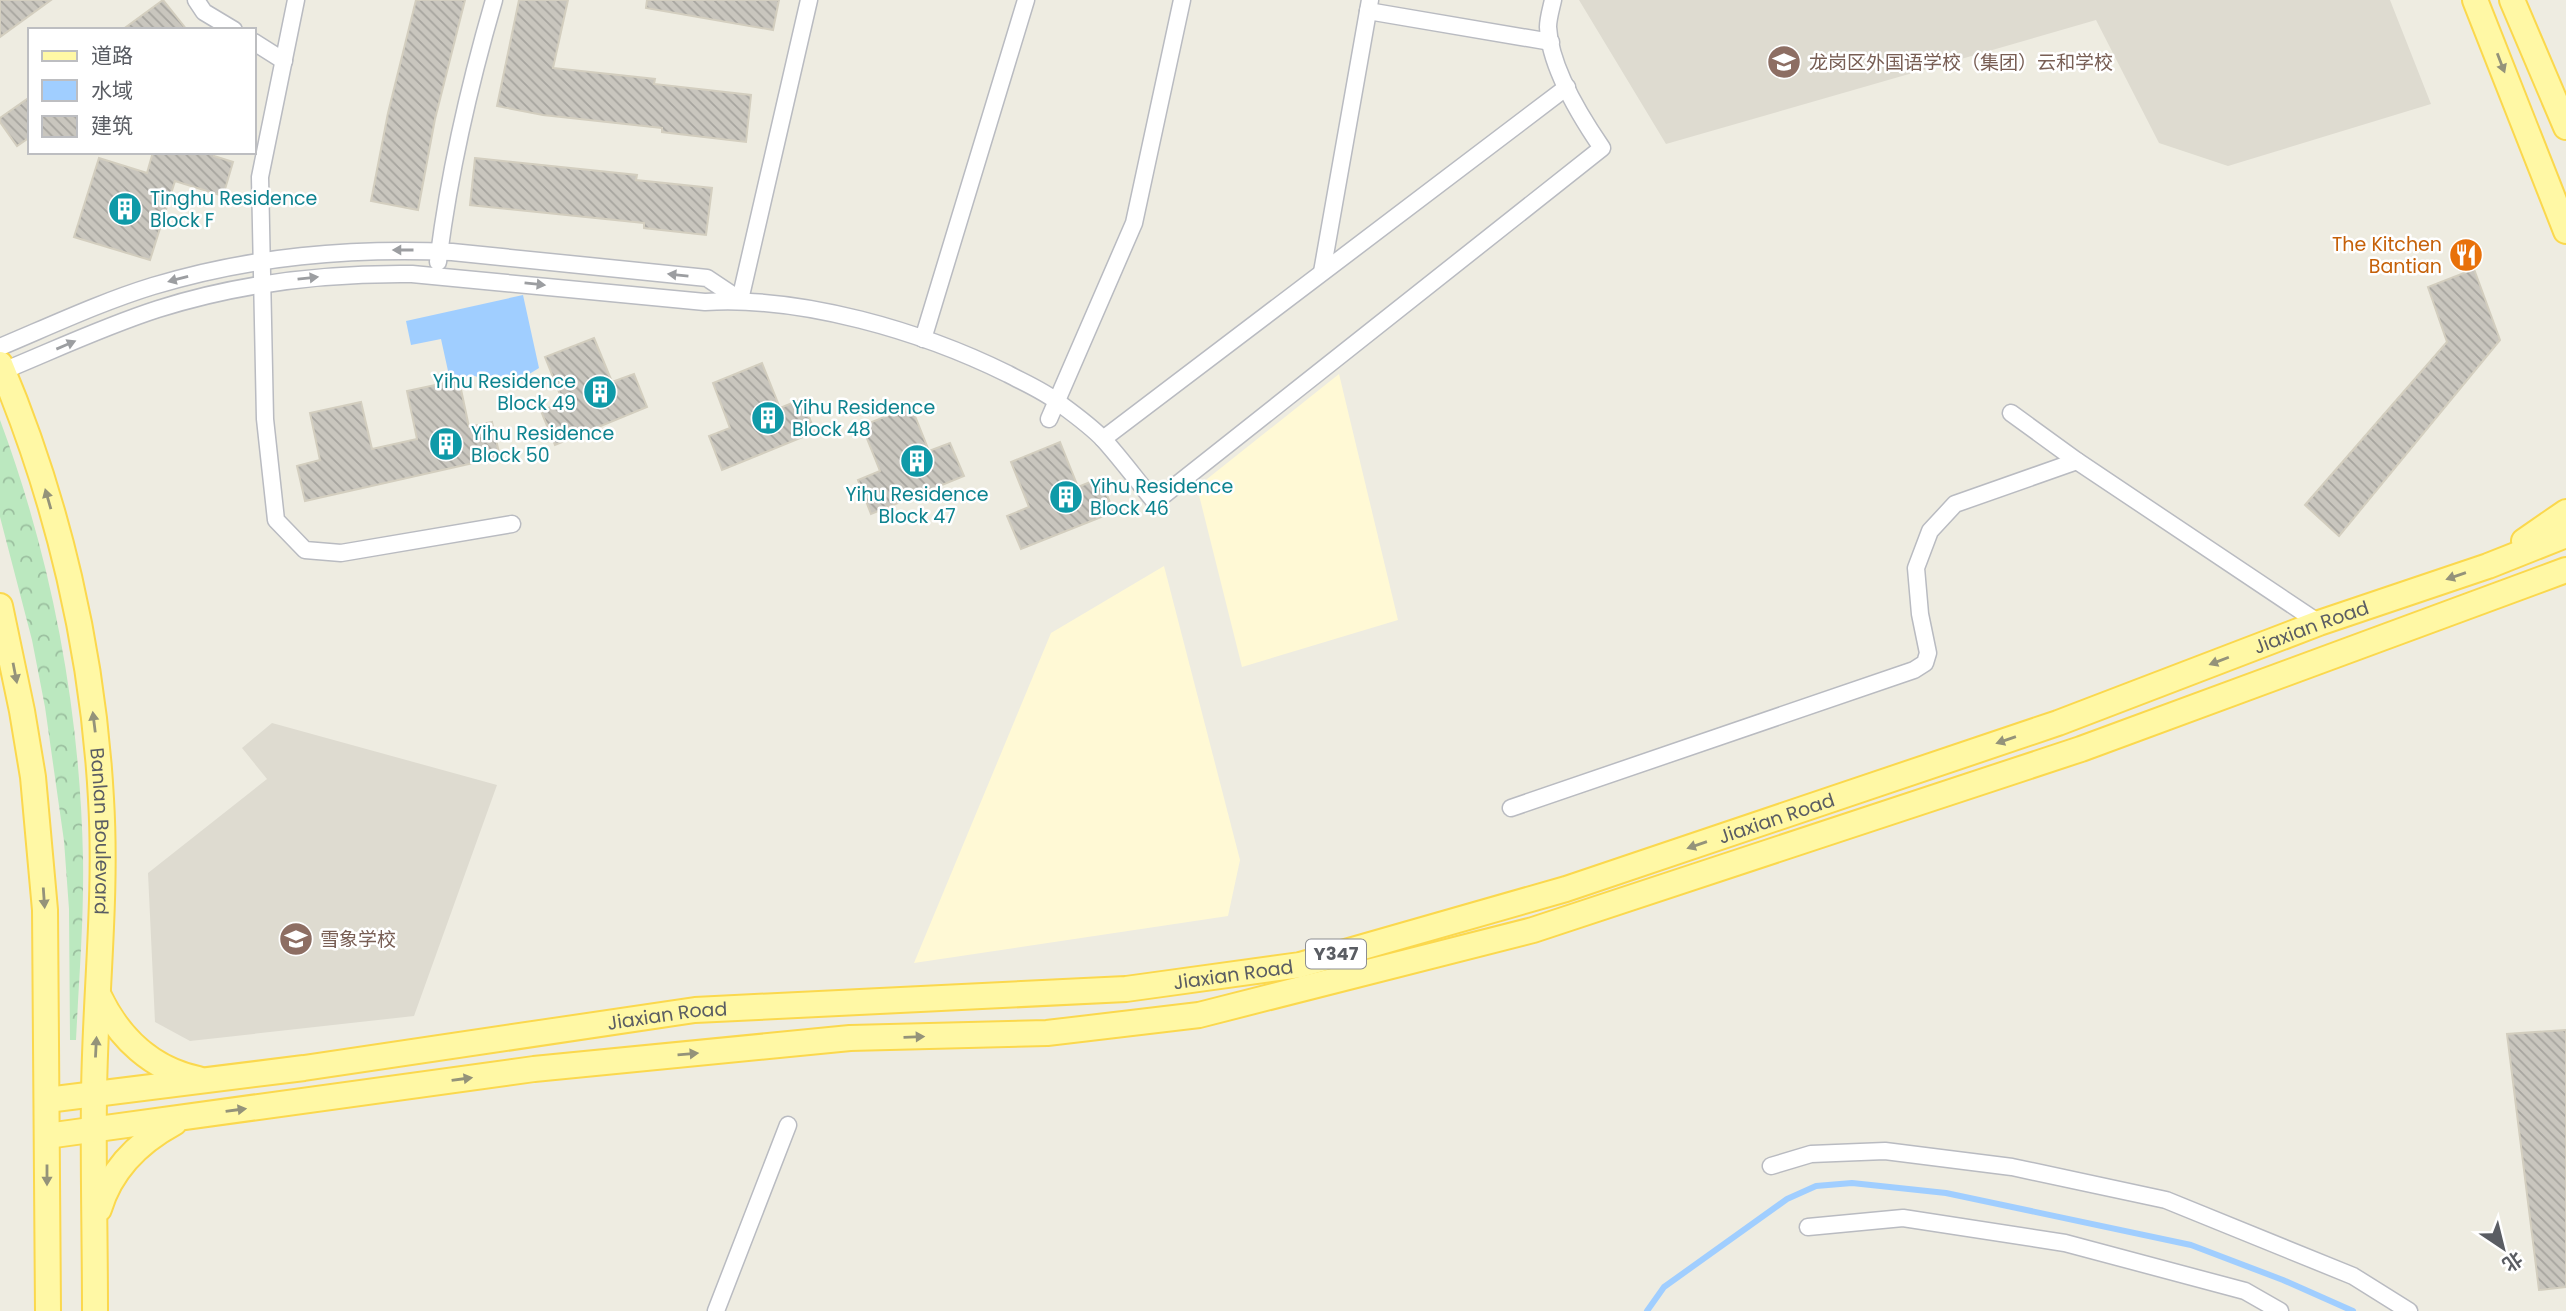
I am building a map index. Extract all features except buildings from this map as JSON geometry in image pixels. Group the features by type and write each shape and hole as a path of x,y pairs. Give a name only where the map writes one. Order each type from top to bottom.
{"main road":[{"path":"2475,0 2566,231"},
{"path":"2512,0 2566,127"},
{"name":"Banlan Boulevard","path":"1,361 47,495 64,555 88,675 101,797 103,859 94,1094 95,1311"},
{"path":"2488,566 2566,512"},
{"name":"Jiaxian Road","path":"47,1100 544,1034 695,1010 1126,989 1300,965 1566,890 2058,723 2319,623 2488,566 2566,536"},
{"name":"Jiaxian Road","path":"47,1136 547,1068 850,1038 1047,1033 1199,1014 1533,930 2081,749 2566,570"},
{"path":"2474,605 2566,588"},
{"path":"0,606 22,711 40,844 47,964 48,1311"},
{"path":"99,995 116,1026 141,1052 172,1071 206,1080"},
{"path":"94,1223 107,1187 129,1156 158,1132 192,1116"}],"street":[{"path":"196,0 204,12 231,28"},
{"path":"296,0 260,177 265,419 276,520 305,550 341,553 512,524"},
{"path":"436,275 457,146 471,81 494,0"},
{"path":"740,300 809,0"},
{"path":"923,339 1026,0"},
{"path":"1049,419 1134,223 1182,0"},
{"path":"1,361 158,309 262,285 349,275 436,275 705,302 740,300 850,318 923,339 992,366 1057,401 1103,439 1155,502 1602,148 1575,110 1553,54 1548,27 1553,0"},
{"path":"1322,272 1369,6 1551,42"},
{"path":"256,43 284,61"},
{"path":"1103,439 1567,87"},
{"path":"1,361 104,303 151,287 262,261 335,252 439,252 708,278 740,300"},
{"path":"2011,413 2077,461 2319,623"},
{"path":"1511,808 1914,670 1925,663 1928,653 1920,614 1916,568 1930,531 1955,505 2077,461"},
{"path":"716,1311 788,1125"},
{"path":"1771,1166 1811,1154 1885,1151 2012,1167 2166,1200 2353,1276 2409,1311"},
{"path":"1808,1227 1903,1218 2065,1243 2245,1291 2280,1311"}],"shaded area":[{"name":"龙岗区外国语学校（集团）云和学校","path":"1579,0 2390,0 2431,104 2228,166 2159,143 2096,20 1666,144"},
{"path":"1339,374 1398,620 1242,667 1197,487"},
{"path":"1164,566 1240,860 1228,916 914,963 1051,633"},
{"name":"雪象学校","path":"272,723 497,785 414,1016 190,1041 155,1022 148,873 267,779 242,748"}],"green space":[{"path":"0,420 18,473 48,581 60,636 76,746 83,881 76,1040 70,1040 69,909 64,841 45,707 32,640 0,517"}],"water":[{"path":"523,295 539,368 518,381 494,383 472,375 450,380 441,339 411,345 406,321"}],"waterway":[{"path":"1647,1311 1664,1287 1787,1199 1816,1186 1852,1183 1946,1193 2191,1245 2283,1280 2353,1311"}],"place":[{"name":"龙岗区外国语学校（集团）云和学校","path":"1784,62"},
{"name":"Tinghu Residence Block F","path":"125,209"},
{"name":"The Kitchen Bantian","path":"2466,255"},
{"name":"Yihu Residence Block 49","path":"600,392"},
{"name":"Yihu Residence Block 48","path":"768,418"},
{"name":"Yihu Residence Block 50","path":"446,444"},
{"name":"Yihu Residence Block 47","path":"917,461"},
{"name":"Yihu Residence Block 46","path":"1066,497"},
{"name":"雪象学校","path":"296,939"}]}
